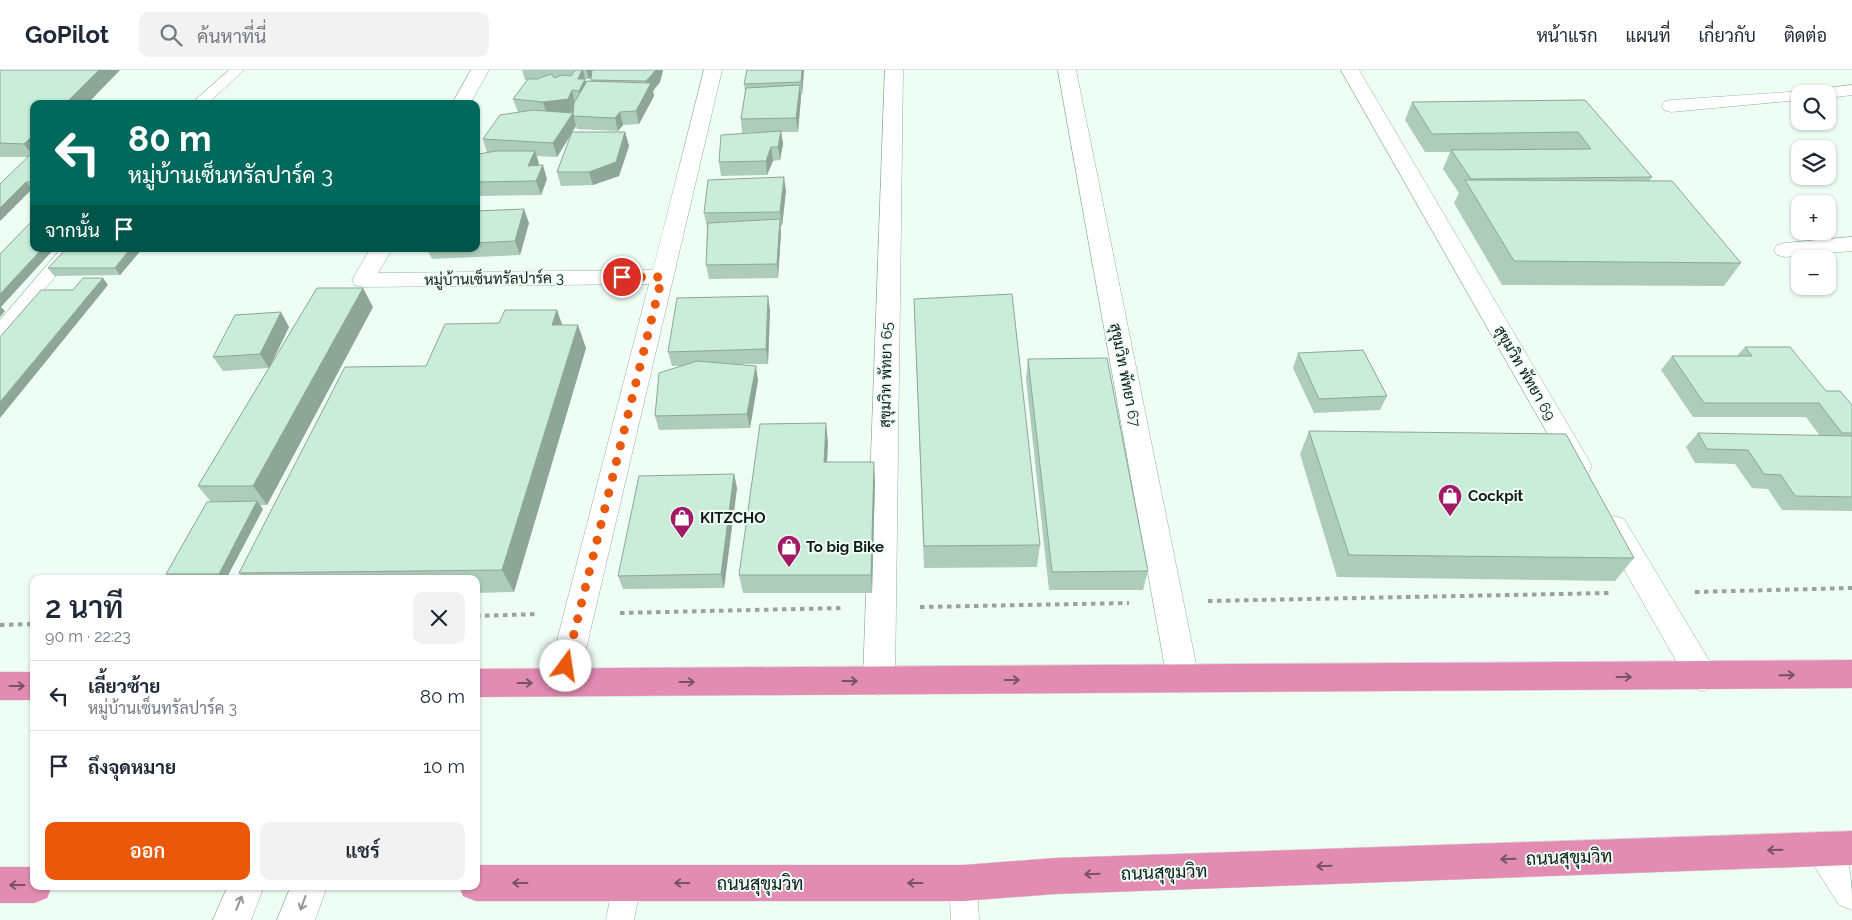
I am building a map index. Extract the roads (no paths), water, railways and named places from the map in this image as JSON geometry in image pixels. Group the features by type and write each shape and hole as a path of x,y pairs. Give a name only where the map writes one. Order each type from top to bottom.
{"highway":[{"path":"480,683 1702,677 1852,674"},
{"path":"0,686 30,686"},
{"name":"ถนนสุขุมวิท","path":"480,883 963,883 1056,876 1838,848"},
{"path":"0,885 30,885"}],"street":[{"path":"464,100 480,70"},
{"path":"562,683 713,70"},
{"name":"สุขุมวิท พัทยา 65","path":"879,681 894,70"},
{"name":"สุขุมวิท พัทยา 67","path":"1067,70 1183,679"},
{"name":"สุขุมวิท พัทยา 69","path":"1350,70 1588,481"},
{"path":"1836,92 1852,90"},
{"path":"1671,106 1791,96"},
{"path":"1785,250 1852,244"},
{"name":"หมู่บ้านเซ็นทรัลปาร์ค 3","path":"379,252 363,280 662,277"},
{"path":"1603,507 1702,677"},
{"path":"1838,848 1852,892"},
{"path":"232,920 244,890"},
{"path":"296,920 307,890"}],"lane":[{"path":"203,100 237,70"},
{"path":"0,332 35,288 67,252"},
{"path":"620,920 627,883"},
{"path":"963,883 965,920"}],"place":[{"name":"Cockpit","path":"1450,517"},
{"name":"KITZCHO","path":"682,539"},
{"name":"To big Bike","path":"789,568"}]}
